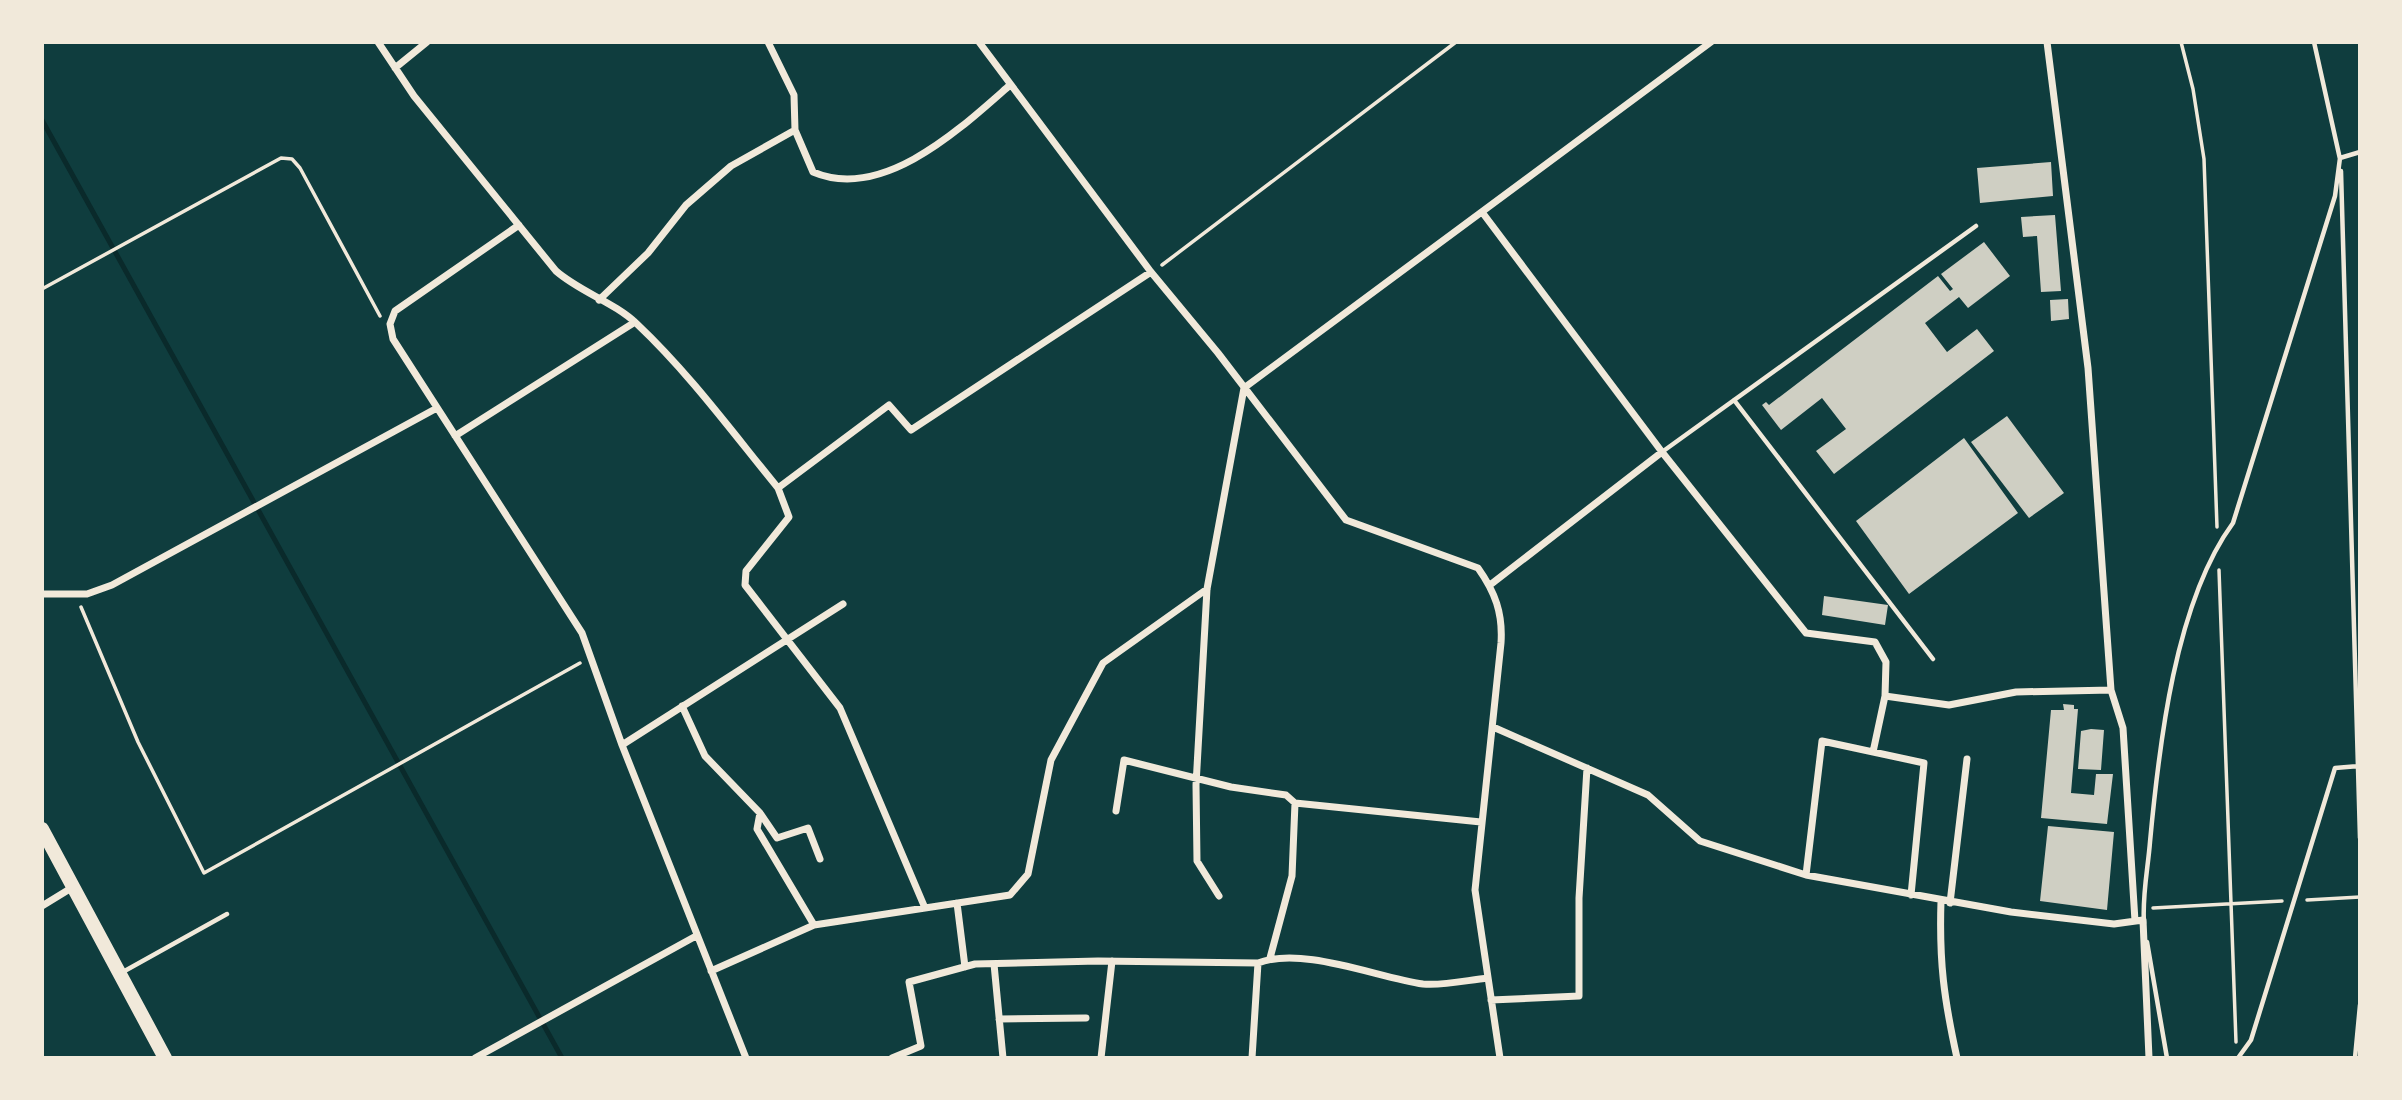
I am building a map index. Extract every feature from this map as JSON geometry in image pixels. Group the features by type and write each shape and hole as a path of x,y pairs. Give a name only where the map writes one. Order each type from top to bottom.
{"main road":[{"path":"42,829 165,1058"}],"street":[{"path":"378,42 395,68 556,271 579,289 635,322 697,390 778,488 789,517 746,571 745,585 840,708 925,908"},
{"path":"395,68 427,42"},
{"path":"768,42 794,95 795,130 813,172 831,179 863,179 947,141 1010,85"},
{"path":"979,42 1152,272 1346,520 1478,568 1490,585 1502,620 1475,890 1500,1058"},
{"path":"1219,896 1197,861 1197,776 1207,589 1244,388 1711,42"},
{"path":"2047,42 2088,368 2111,690 2123,728 2149,1058"},
{"path":"599,300 655,245 686,205 731,166 795,130"},
{"path":"1482,212 1662,452 1806,633 1875,642 1886,662 1885,696 1874,752"},
{"path":"519,225 395,311 390,324 393,340 582,633 622,745 746,1058"},
{"path":"778,488 889,405 911,430 1152,272"},
{"path":"455,436 635,322"},
{"path":"42,594 76,595 101,590 437,408"},
{"path":"1490,585 1662,452"},
{"path":"711,971 814,925 1010,895 1028,874 1051,760 1103,663 1207,589"},
{"path":"622,745 843,604"},
{"path":"1885,696 1949,705 2016,692 2111,690"},
{"path":"682,706 705,756 760,813 777,838 808,828 820,859"},
{"path":"1493,727 1648,795 1700,841 1806,875 1951,903 2114,924 2139,920"},
{"path":"1806,875 1822,741 1924,763 1911,895"},
{"path":"1951,903 1967,759"},
{"path":"1116,811 1125,760 1197,776 1231,787 1286,794 1295,803 1481,822"},
{"path":"1491,1000 1579,996 1579,898 1587,768"},
{"path":"1270,958 1292,876 1295,803"},
{"path":"760,813 757,829 814,925"},
{"path":"42,906 73,887"},
{"path":"1941,901 1939,954 1943,994 1957,1058"},
{"path":"957,903 965,967"},
{"path":"475,1058 696,936"},
{"path":"892,1058 921,1046 909,982 965,967 1112,961 1258,963 1270,958 1306,960 1426,984 1488,978"},
{"path":"1101,1058 1112,961"},
{"path":"1252,1058 1258,963"},
{"path":"994,964 1003,1058"},
{"path":"999,1020 1086,1018"}],"lane":[{"path":"2314,42 2340,158 2360,838"},
{"path":"2340,158 2360,152"},
{"path":"2167,1058 2139,920 2144,908 2155,786 2176,666 2203,573 2218,543 2233,523 2335,196 2340,158"},
{"path":"1662,452 1976,226"},
{"path":"1734,400 1933,659"},
{"path":"2238,1058 2251,1040 2334,768 2359,766"},
{"path":"120,974 227,914"},
{"path":"2355,1058 2360,1005"}],"path":[{"path":"1152,272 1456,42"},
{"path":"42,289 281,158 292,159 300,168 393,340"},
{"path":"76,595 138,742 204,873 591,657"},
{"path":"2144,908 2360,897"}],"building":[{"path":"2051,162 2053,196 1980,203 1977,168"},
{"path":"2055,215 2061,291 2041,292 2037,236 2023,237 2021,217"},
{"path":"1984,242 2010,276 1968,308 1959,297 1925,323 1947,352 1977,329 1994,351 1834,474 1816,451 1846,429 1822,398 1781,430 1762,405 1766,402 1769,405 1938,276 1950,291 1953,289 1941,274"},
{"path":"2068,299 2069,319 2051,321 2050,300"},
{"path":"2007,416 2064,493 2029,518 1971,442"},
{"path":"1964,438 2018,513 1909,594 1856,521"},
{"path":"1824,596 1888,605 1885,625 1822,615"},
{"path":"2063,704 2074,705 2074,709 2078,709 2071,793 2094,795 2096,774 2113,774 2107,824 2041,818 2051,710 2064,710"},
{"path":"2104,730 2101,770 2078,769 2081,731"},
{"path":"2048,826 2114,832 2107,910 2040,901"}],"waterway":[{"path":"42,120 562,1058"}]}
